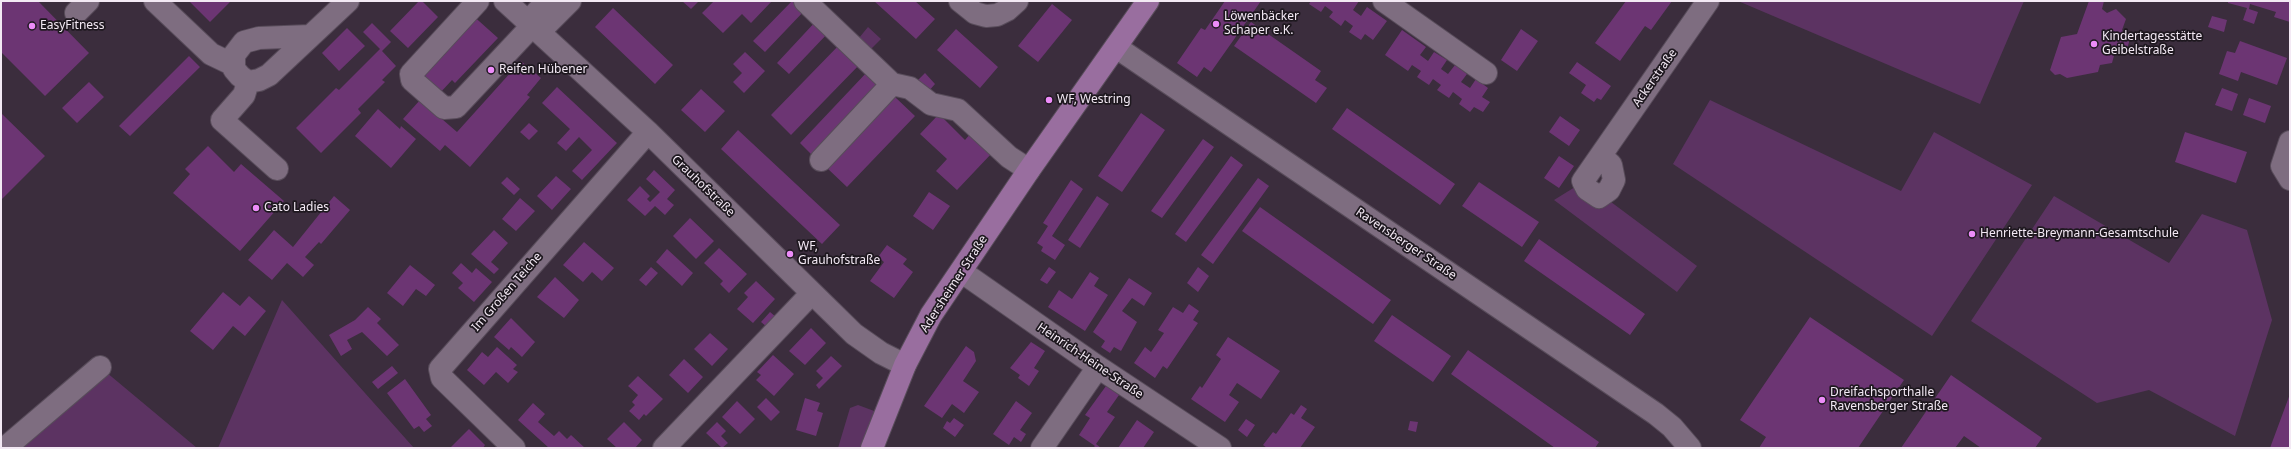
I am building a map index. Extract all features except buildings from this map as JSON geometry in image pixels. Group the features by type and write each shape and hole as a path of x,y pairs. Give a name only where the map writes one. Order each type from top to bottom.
{"main road":[{"name":"Adersheimer Straße","path":"872,448 905,365 931,315 962,272 1029,170 1148,1"}],"street":[{"path":"155,1 211,54 234,65"},
{"path":"310,36 259,38 244,42 234,55 234,65 240,76 248,82 259,80 269,75 348,1"},
{"path":"478,1 411,74 412,80 444,108 456,107 533,27 570,1"},
{"name":"Grauhofstraße","path":"505,1 648,132 854,334 881,353 905,365"},
{"path":"533,27 547,1"},
{"path":"805,1 892,84 910,88 931,104 958,110 1009,157 1029,170"},
{"path":"960,1 975,13 986,16 997,15 1007,10 1017,1"},
{"name":"Ackerstraße","path":"1601,156 1708,1"},
{"path":"1399,5 1486,73"},
{"name":"Ravensberger Straße","path":"1116,46 1656,414 1672,427 1690,448"},
{"path":"248,82 244,95 222,120 278,169"},
{"path":"821,160 892,84"},
{"name":"Im Großen Teiche","path":"514,448 442,378 440,369 648,132"},
{"path":"2290,142 2282,166 2290,179"},
{"name":"Heinrich-Heine-Straße","path":"962,272 1098,367 1220,448"},
{"path":"664,448 812,293"},
{"path":"5,448 100,367"},
{"path":"1042,448 1098,367"}],"shaded area":[{"path":"1738,1 2024,1 1980,104"},
{"path":"868,27 881,39 871,49 859,38"},
{"path":"1710,100 1901,191 1934,132 2032,185 1932,336 1673,164"},
{"path":"1575,187 1598,204 1611,202 1697,266 1677,292 1554,200"},
{"path":"2054,196 2169,263 2202,214 2247,230 2272,320 2235,436 2149,390 2097,403 1971,321"},
{"path":"282,300 414,448 218,448"},
{"path":"100,367 197,448 1,448"},
{"path":"858,405 885,415 872,448 838,448 850,408"}],"place":[{"name":"Löwenbäcker Schaper e.K.","path":"1216,24"},
{"name":"EasyFitness","path":"32,26"},
{"name":"Kindertagesstätte Geibelstraße","path":"2094,44"},
{"name":"Reifen Hübener","path":"491,70"},
{"name":"WF, Westring","path":"1049,100"},
{"name":"Cato Ladies","path":"256,208"},
{"name":"Henriette-Breymann-Gesamtschule","path":"1972,234"},
{"name":"WF, Grauhofstraße","path":"790,254"},
{"name":"Dreifachsporthalle Ravensberger Straße","path":"1822,400"}]}
